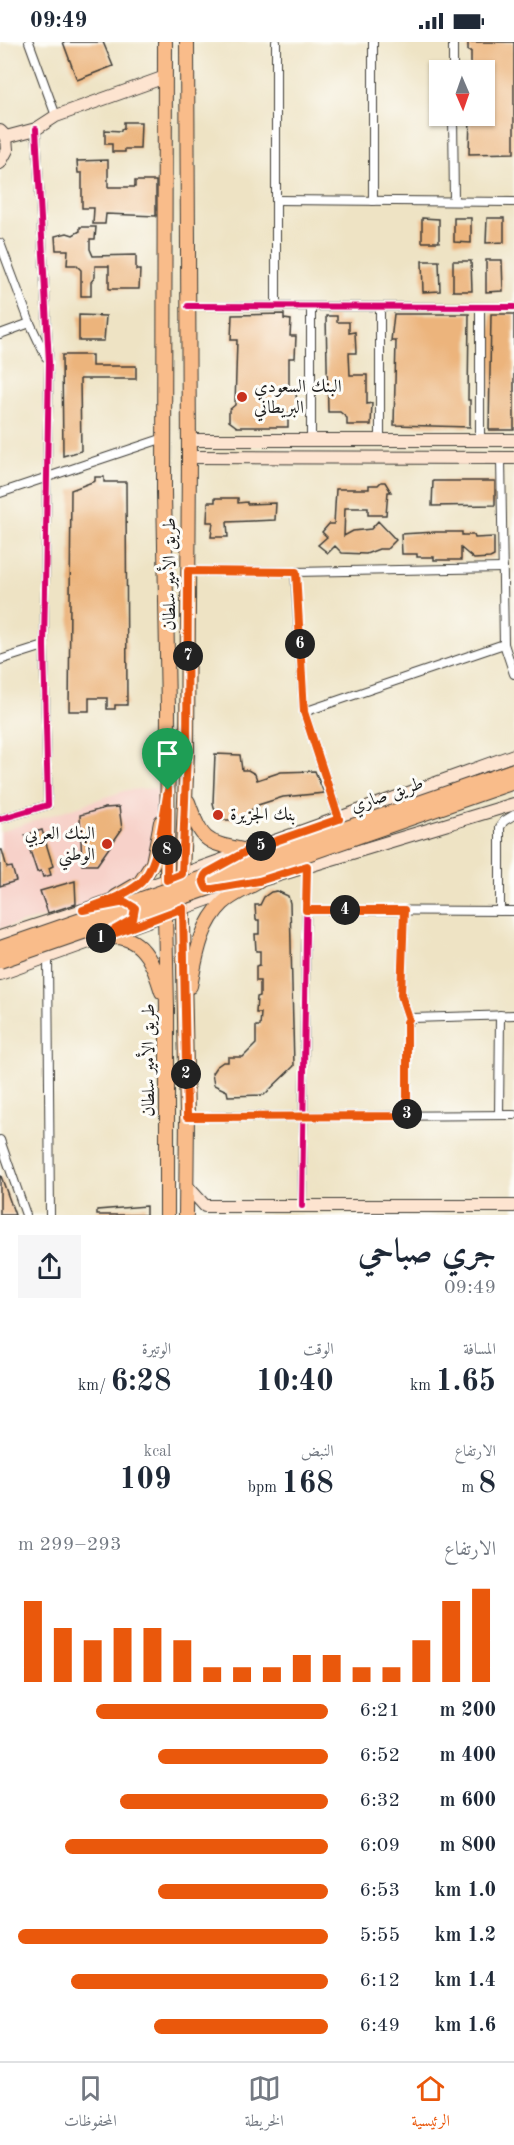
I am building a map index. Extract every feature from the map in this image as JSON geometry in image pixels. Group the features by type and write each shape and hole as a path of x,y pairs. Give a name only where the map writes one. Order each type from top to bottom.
{"main road":[{"name":"طريق الأمير سلطان","path":"165,42 167,1215"},
{"name":"طريق الأمير سلطان","path":"186,1215 187,1117 182,874 189,457 188,42"},
{"path":"0,163 7,150 3,134 36,129 56,116 165,77"},
{"path":"189,440 514,440"},
{"path":"336,441 336,457"},
{"path":"189,457 508,458"},
{"path":"0,937 83,910 514,755"},
{"name":"طريق صاري","path":"0,948 514,770"},
{"name":"طريق صاري","path":"0,961 514,782"},
{"path":"116,897 140,882 153,863 168,790"},
{"path":"185,795 196,825 210,843 247,851"},
{"path":"0,974 259,881 514,804"},
{"path":"247,851 207,873 204,876 204,883 207,889 213,889 259,881"},
{"path":"185,1008 200,939 212,916 224,902 259,881"},
{"path":"83,910 125,902 135,908 133,919 97,940"},
{"path":"97,940 117,937 138,944 155,968 167,1008"},
{"path":"187,1186 205,1206 514,1206"}],"street":[{"path":"29,42 56,116"},
{"path":"276,42 276,306"},
{"path":"373,42 373,201"},
{"path":"453,42 453,60"},
{"path":"453,126 454,201"},
{"path":"0,819 48,805 44,646 49,362 36,129"},
{"path":"276,200 514,202"},
{"path":"0,243 30,323 49,362"},
{"path":"188,306 514,308"},
{"path":"311,441 312,307"},
{"path":"380,307 380,440"},
{"path":"480,308 480,440"},
{"path":"0,334 30,323"},
{"path":"0,494 164,438"},
{"path":"508,458 503,568 504,644 514,674"},
{"path":"188,571 296,572 503,568"},
{"path":"296,572 304,712 339,819"},
{"path":"304,712 504,644"},
{"path":"0,660 44,646"},
{"path":"500,911 500,827 504,821 514,815"},
{"path":"302,1206 307,866"},
{"path":"306,910 514,911"},
{"path":"404,910 401,995 409,1019 407,1022 407,1116"},
{"path":"48,956 50,1215"},
{"path":"499,1115 500,1015"},
{"path":"409,1019 514,1015"},
{"path":"187,1117 514,1115"},
{"path":"0,1140 26,1215"}],"shaded area":[{"path":"157,788 161,834 148,861 117,892 71,910 0,929 0,832 127,790"}],"building":[{"path":"63,42 103,42 113,66 77,80"},
{"path":"468,42 514,42 514,153 469,154 470,126 495,126 495,60 471,60 471,51 468,51"},
{"path":"124,122 141,122 140,149 112,152 112,144 105,144 105,130 121,131 124,128"},
{"path":"108,160 108,187 135,187 135,181 156,181 156,216 106,214 105,224 93,224 94,208 82,208 82,173 78,173 77,161"},
{"path":"422,218 439,219 439,242 422,242"},
{"path":"454,218 471,218 471,243 454,242"},
{"path":"487,218 504,218 504,242 486,243"},
{"path":"80,227 96,227 95,239 90,239 93,256 136,255 136,270 140,270 139,289 109,289 109,266 95,266 95,277 91,282 91,296 81,296 81,270 76,265 67,265 68,250 56,250 55,236 67,233 73,235 80,231"},
{"path":"486,260 502,260 503,291 486,292"},
{"path":"422,261 439,261 440,291 423,292"},
{"path":"453,261 471,261 472,291 453,291"},
{"path":"284,314 284,319 291,320 290,336 296,336 295,358 289,358 289,391 296,390 297,412 288,413 288,427 237,427 229,421 229,410 235,405 237,340 231,340 232,315"},
{"path":"394,314 469,314 470,427 394,425 396,341 391,341"},
{"path":"491,314 514,314 514,430 489,430"},
{"path":"79,315 106,316 104,341 79,341"},
{"path":"326,316 337,316 337,322 349,322 349,333 355,332 356,353 349,353 350,375 367,375 367,404 372,403 371,425 347,425 347,418 340,412 328,412"},
{"path":"62,355 92,355 92,366 136,366 136,379 80,379 81,451 63,456"},
{"path":"95,477 104,477 104,482 126,482 127,705 115,705 115,709 107,709 107,698 89,698 89,711 69,711 71,490 95,481"},
{"path":"433,481 495,481 495,505 432,506"},
{"path":"385,482 391,492 388,492 386,515 368,515 368,508 345,508 344,536 353,531 371,529 378,521 396,540 387,549 379,549 366,554 342,553 335,546 328,553 318,545 327,537 322,532 329,524 334,524 336,489 369,489 369,485 378,485"},
{"path":"215,498 238,498 238,503 247,502 247,504 276,503 275,520 227,522 228,537 211,537 213,522 207,522 208,502 215,502"},
{"path":"462,532 462,535 474,535 475,538 494,537 494,556 474,559 461,548 461,560 434,560 434,557 402,554 401,534"},
{"path":"215,754 240,755 242,770 255,774 257,780 281,772 315,771 324,793 283,797 258,805 237,820 223,820 215,811 213,803"},
{"path":"119,807 122,829 97,865 82,865 80,815 105,808"},
{"path":"42,830 53,866 49,868 51,875 43,877 41,871 37,872 25,835"},
{"path":"0,850 2,850 7,868 12,867 16,881 0,886"},
{"path":"75,881 76,904 48,913 40,891"},
{"path":"277,891 288,896 290,903 294,1066 264,1095 228,1096 227,1091 214,1085 212,1073 223,1062 228,1062 228,1057 243,1057 256,1044 256,1026 260,1026 261,1013 256,1013 257,997 260,996 260,981 256,981 256,966 260,965 260,951 256,951 255,934 259,934 259,920 256,920 255,905 260,905 264,897"},
{"path":"1,1176 15,1215 0,1215"},
{"path":"146,1206 146,1215 97,1215 97,1210"}],"cycle path":[{"path":"0,819 48,805 44,646 49,362 36,129"},
{"path":"188,306 514,307"},
{"path":"302,1206 307,866"}],"place":[{"name":"البنك السعودي البريطاني","path":"242,397"},
{"name":"بنك الجزيرة","path":"218,815"},
{"name":"البنك العربي الوطني","path":"107,844"}],"route":[{"path":"188,571 296,572 304,712 339,819 247,851 207,873 204,876 204,883 207,889 213,889 259,881 307,866 306,910 404,910 401,995 409,1019 407,1022 407,1116 187,1117 183,908 97,940 133,919 136,910 125,902 83,910 116,897 140,882 153,863 168,790 167,880 182,874 187,752 188,571"}]}
